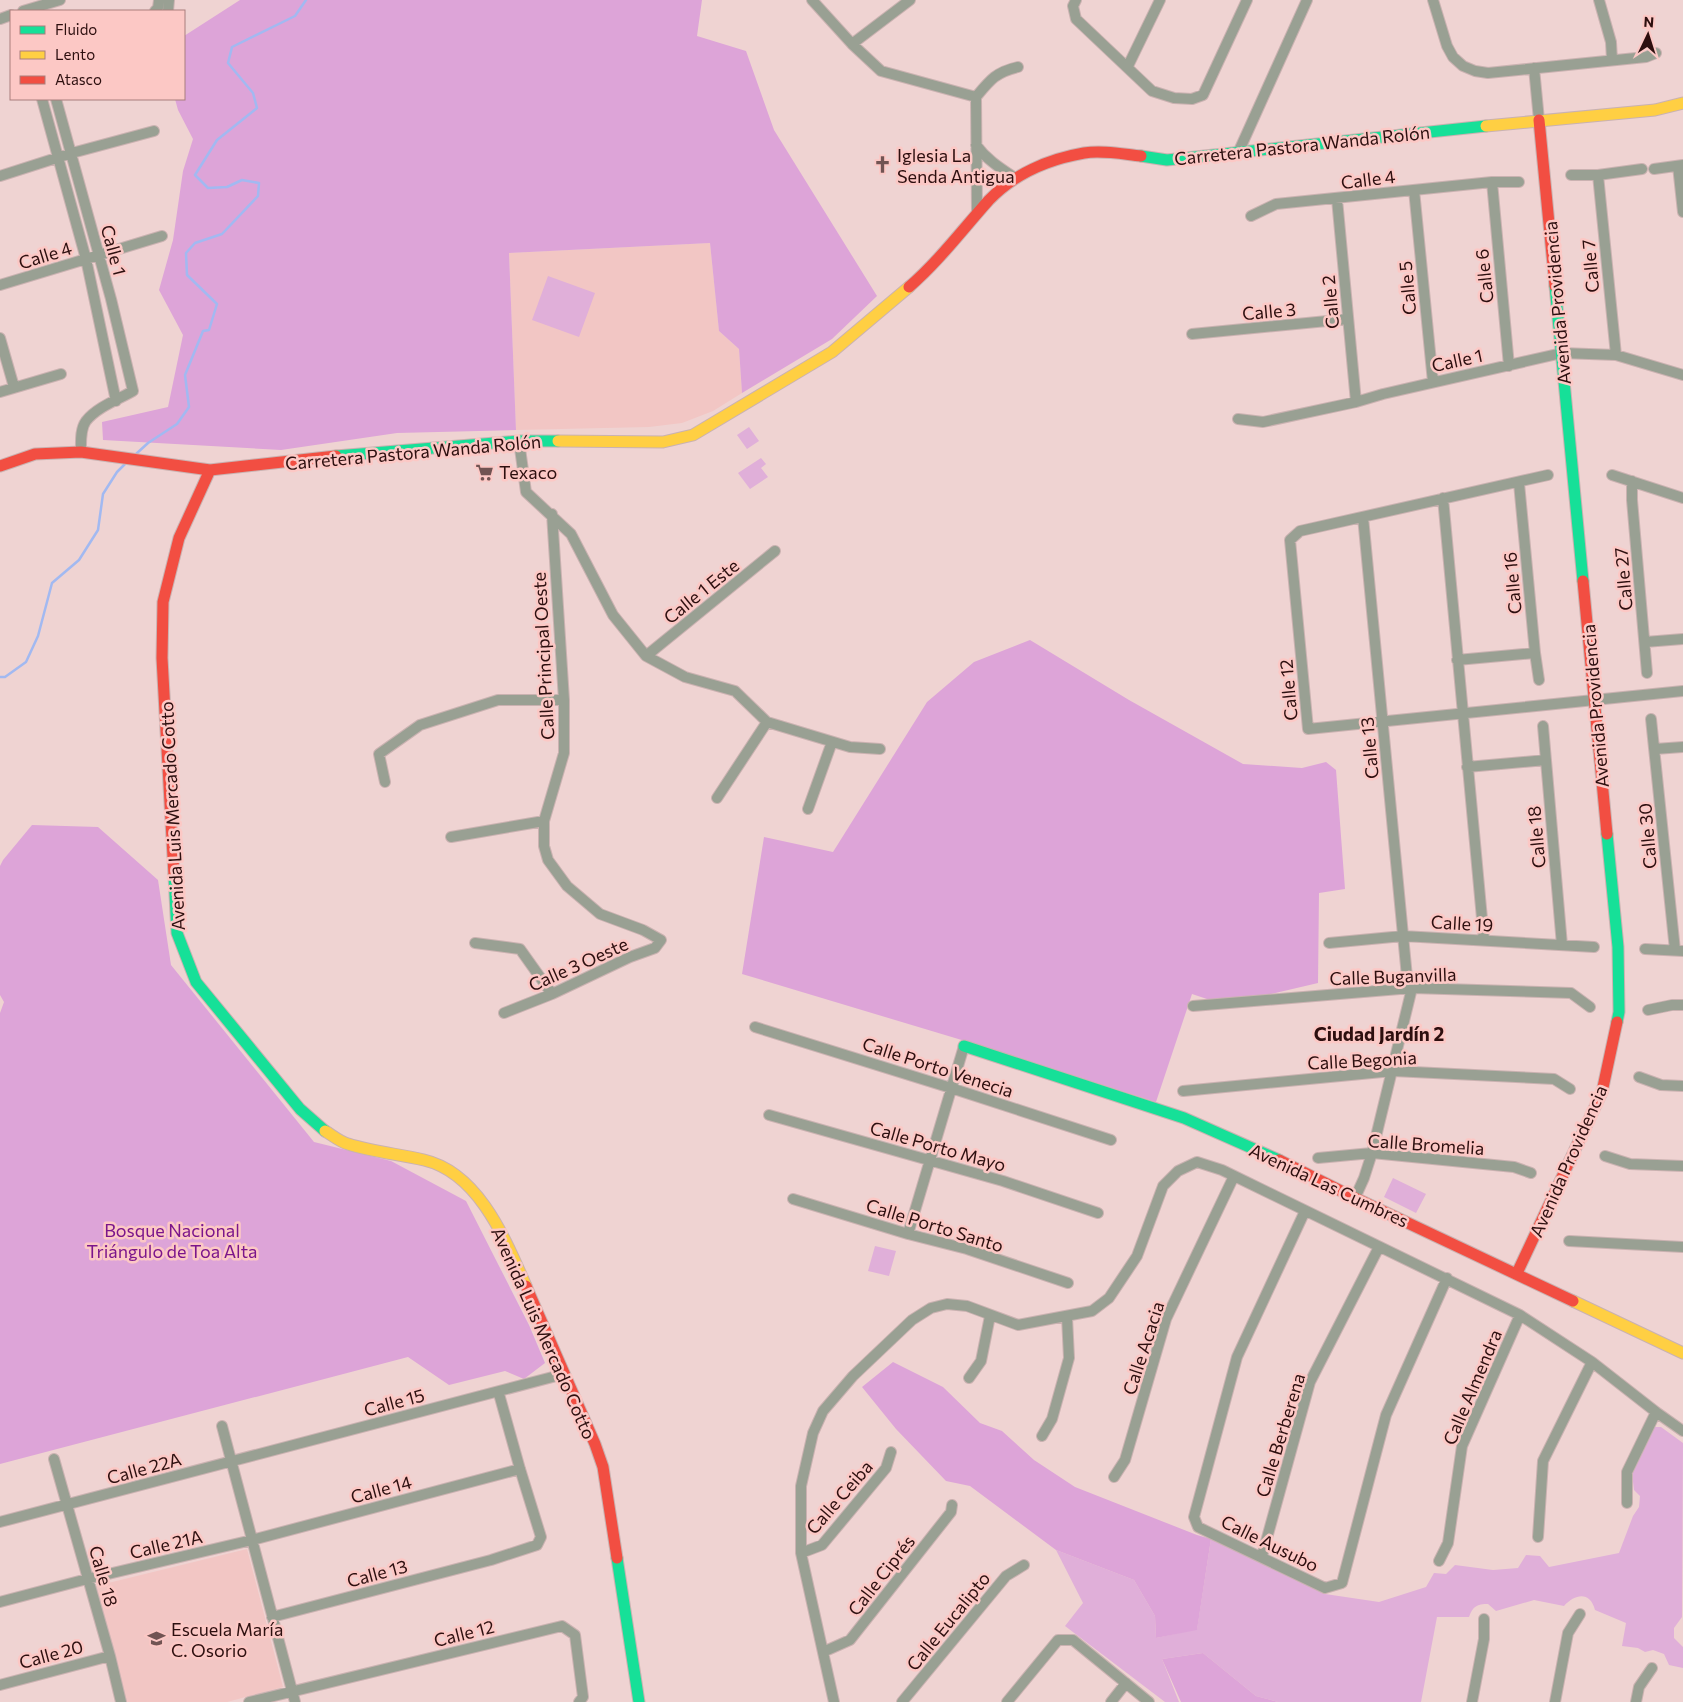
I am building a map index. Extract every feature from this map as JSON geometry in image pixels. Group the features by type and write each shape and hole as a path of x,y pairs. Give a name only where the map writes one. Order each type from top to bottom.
{"street":[{"path":"26,10 60,0"},
{"path":"812,0 852,44 881,71 976,97"},
{"path":"852,44 910,0"},
{"path":"1076,0 1073,6 1076,19 1128,66 1152,91 1174,98 1192,98 1204,95 1247,0"},
{"path":"1128,66 1160,0"},
{"path":"1238,153 1307,0"},
{"path":"1433,0 1446,46 1453,57 1463,66 1475,71 1488,72 1534,68 1646,56 1656,53"},
{"path":"1599,0 1611,42 1612,60"},
{"path":"978,214 976,97 992,78 1010,69 1018,68"},
{"path":"1534,68 1539,120"},
{"name":"Calle 1","path":"42,100 86,259 116,401"},
{"name":"Calle 1","path":"56,100 72,153 133,391 98,411 86,421 82,431 81,452"},
{"name":"Carretera Pastora Wanda Rolón","path":"0,466 36,454 81,452 210,470 362,453 519,441 663,442 693,435 832,352 923,275 991,198 1020,175 1055,160 1085,153 1116,153 1167,160 1539,120 1655,110 1683,103"},
{"name":"Avenida Providencia","path":"1517,1273 1602,1092 1619,1012 1618,947 1539,120"},
{"path":"0,176 72,153 154,131"},
{"path":"976,145 992,164 1020,175"},
{"path":"1654,169 1680,166 1683,212"},
{"path":"1571,175 1598,175 1642,169"},
{"name":"Calle 7","path":"1598,175 1616,355"},
{"name":"Calle 4","path":"1251,216 1276,204 1492,182 1519,182"},
{"name":"Calle 6","path":"1492,182 1509,366"},
{"name":"Calle 5","path":"1414,190 1433,382"},
{"name":"Calle 2","path":"1337,199 1356,402"},
{"name":"Calle 4","path":"0,285 162,236"},
{"name":"Calle 3","path":"1192,334 1348,320"},
{"path":"0,338 14,387"},
{"name":"Calle 1","path":"1238,419 1263,422 1562,353 1616,355 1683,375"},
{"path":"0,392 61,374"},
{"path":"519,441 526,492 552,514 571,534 613,615 646,656 685,677 734,691 767,722 850,747 880,749"},
{"name":"Avenida Luis Mercado Cotto","path":"210,470 179,538 163,602 162,658 177,933 196,982 300,1109 320,1128 347,1144 426,1160 448,1169 479,1198 505,1239 595,1444 603,1467 639,1702"},
{"name":"Calle 12","path":"1548,475 1519,483 1300,530 1290,540 1308,729 1595,699 1649,696 1683,691"},
{"path":"1612,476 1683,498"},
{"name":"Calle 27","path":"1632,481 1647,673"},
{"name":"Calle 16","path":"1519,483 1539,680"},
{"path":"1443,498 1484,940"},
{"name":"Calle Principal Oeste","path":"552,514 564,700 564,753 544,821 544,846 548,860 567,886 600,914 643,930 661,940"},
{"name":"Calle 13","path":"1363,517 1407,977"},
{"name":"Calle 1 Este","path":"646,656 775,551"},
{"path":"1645,642 1683,639"},
{"path":"1457,660 1535,653"},
{"path":"385,782 379,754 420,725 498,700 564,700"},
{"name":"Calle 30","path":"1651,720 1679,951"},
{"path":"717,798 767,722"},
{"name":"Calle 18","path":"1543,726 1562,945"},
{"path":"808,809 832,742"},
{"path":"1655,749 1683,747"},
{"path":"1467,767 1546,760"},
{"path":"451,837 544,821"},
{"name":"Calle 19","path":"1329,943 1403,936 1594,947"},
{"name":"Calle 3 Oeste","path":"504,1014 552,994 630,957 655,948 661,940"},
{"path":"475,943 520,949 552,994"},
{"path":"1644,950 1679,951"},
{"path":"1355,1198 1372,1153 1412,988"},
{"name":"Calle Buganvilla","path":"1193,1006 1412,988 1571,993 1590,1007"},
{"path":"1648,1010 1672,1005 1683,1005"},
{"name":"Calle Porto Venecia","path":"755,1027 1111,1140"},
{"path":"908,1234 964,1046"},
{"name":"Avenida Las Cumbres","path":"964,1046 1184,1118 1284,1162 1355,1198 1683,1353"},
{"name":"Calle Begonia","path":"1183,1091 1393,1071 1554,1080 1570,1089"},
{"path":"1639,1077 1661,1085 1683,1086"},
{"name":"Calle Porto Mayo","path":"769,1115 1003,1181 1098,1213"},
{"name":"Calle Bromelia","path":"1318,1158 1372,1153 1514,1167 1531,1173"},
{"path":"1605,1156 1630,1164 1683,1166"},
{"path":"834,1702 800,1553 801,1486 813,1433 824,1411 853,1376 912,1320 931,1308 947,1304 967,1306 1018,1325 1092,1311 1109,1298 1137,1256 1163,1186 1178,1171 1197,1162 1222,1170 1520,1315 1592,1362 1683,1431"},
{"name":"Calle Acacia","path":"1114,1477 1125,1460 1166,1318 1234,1176"},
{"name":"Calle Porto Santo","path":"793,1199 967,1250 1068,1284"},
{"name":"Calle Ausubo","path":"1306,1211 1237,1357 1194,1517 1198,1527 1262,1556 1325,1588 1342,1583 1386,1415 1447,1278"},
{"path":"1568,1241 1683,1247"},
{"name":"Calle Berberena","path":"1262,1556 1310,1382 1379,1247"},
{"name":"Calle Almendra","path":"1439,1561 1448,1543 1462,1446 1520,1315"},
{"path":"969,1378 981,1361 990,1316"},
{"path":"1042,1436 1052,1419 1069,1358 1067,1317"},
{"path":"1538,1537 1543,1461 1592,1362"},
{"name":"Calle 15","path":"231,1462 564,1374"},
{"path":"497,1392 520,1469"},
{"path":"1627,1503 1627,1472 1656,1412"},
{"path":"222,1426 293,1697 249,1702"},
{"name":"Calle Ceiba","path":"800,1553 822,1545 886,1468 891,1452"},
{"name":"Calle 18","path":"54,1459 110,1656 121,1702"},
{"name":"Calle 22A","path":"0,1522 231,1462"},
{"name":"Calle 13","path":"272,1618 491,1560 537,1545 541,1537 520,1469"},
{"name":"Calle 14","path":"252,1540 520,1469"},
{"name":"Calle Ciprés","path":"823,1652 850,1640 951,1512 952,1505"},
{"name":"Calle 21A","path":"0,1602 87,1579 252,1540"},
{"name":"Calle Eucalipto","path":"902,1702 1006,1576 1024,1565"},
{"path":"1555,1702 1568,1633 1580,1614"},
{"path":"1472,1702 1484,1639 1484,1619"},
{"name":"Calle 12","path":"293,1697 562,1626 575,1635 583,1697 579,1702"},
{"path":"1007,1702 1058,1640 1073,1640 1149,1702"},
{"name":"Calle 20","path":"0,1685 110,1656"},
{"path":"1636,1702 1639,1687 1652,1668"},
{"path":"1111,1702 1126,1683"}],"shaded area":[{"path":"710,243 719,331 739,349 742,393 713,411 682,423 649,427 516,430 509,253"},
{"path":"548,276 595,293 579,337 532,320"},
{"path":"749,427 759,441 747,449 737,435"},
{"path":"761,458 766,464 761,468 768,477 750,489 738,473"},
{"path":"1393,1178 1426,1194 1416,1213 1384,1197"},
{"path":"875,1246 896,1251 889,1276 868,1271"},
{"path":"1653,1427 1661,1427 1683,1443 1682,1617 1674,1628 1674,1638 1683,1647 1683,1668 1669,1665 1664,1654 1653,1650 1645,1652 1638,1648 1622,1646 1626,1623 1595,1610 1590,1600 1582,1596 1573,1599 1564,1606 1534,1600 1496,1611 1488,1604 1484,1604 1474,1608 1469,1617 1437,1617 1421,1702 1278,1702 1256,1696 1203,1653 1162,1659 1179,1702 1165,1702 1065,1626 1083,1603 1056,1550 1134,1580 1155,1616 1156,1638 1197,1629 1211,1539 1325,1594 1379,1602 1426,1587 1434,1573 1446,1574 1455,1565 1493,1570 1518,1568 1526,1555 1540,1556 1549,1567 1619,1553 1633,1516 1639,1507 1640,1496 1634,1490 1632,1473"},
{"path":"247,1549 283,1687 227,1702 125,1702 96,1586"}],"green space":[{"path":"240,0 702,0 697,36 746,51 774,130 877,296 832,339 742,393 739,349 719,331 710,243 509,253 516,430 397,433 281,450 103,440 102,422 168,407 183,335 159,290 173,240 183,171 193,139 178,110 175,100 185,100 185,35"},
{"path":"1030,640 1129,700 1243,764 1302,768 1326,762 1336,770 1345,889 1319,893 1318,983 1225,1005 1192,994 1156,1102 965,1041 742,974 764,837 833,852 927,702 974,662"},
{"name":"Bosque Nacional Triángulo de Toa Alta","path":"32,825 98,827 158,880 171,965 314,1142 391,1161 466,1201 529,1325 545,1363 524,1379 505,1371 449,1385 408,1357 0,1464 0,1013 4,1002 0,995 0,866"},
{"path":"893,1362 943,1387 980,1423 1002,1431 1034,1460 1075,1487 1211,1539 1197,1630 1156,1638 1155,1616 1134,1580 1056,1550 970,1486 946,1481 896,1429 862,1387"},
{"path":"1203,1653 1256,1696 1278,1702 1181,1702 1162,1659"}],"waterway":[{"path":"136,454 148,443 177,424 189,407 185,375 203,331 209,330 217,304 187,275 186,253 195,243 222,234 258,196 259,183 242,180 227,187 208,188 195,175 217,140 257,108 253,93 228,63 232,47 295,16 306,0"},
{"path":"0,677 5,677 26,662 38,636 52,583 79,560 98,530 103,494 117,472 125,464"}],"traffic: fast":[{"path":"1141,156 1167,160 1486,126"},
{"path":"1555,286 1583,581"},
{"path":"336,456 519,441 558,441"},
{"path":"1607,834 1618,947 1619,1012 1617,1022"},
{"path":"174,875 177,933 196,982 300,1109 325,1131"},
{"path":"964,1046 1184,1118 1279,1160"},
{"path":"617,1558 639,1702"}],"traffic: slow":[{"path":"1486,126 1655,110 1683,103"},
{"path":"558,441 663,442 693,435 832,352 909,287"},
{"path":"325,1131 348,1144 424,1160 443,1167 460,1179 475,1193 488,1210 509,1248 526,1286"},
{"path":"1573,1301 1683,1353"}],"traffic: jam":[{"path":"1539,120 1555,286"},
{"path":"909,287 941,256 989,200 1021,175 1058,159 1084,153 1105,152 1141,156"},
{"path":"0,466 35,454 81,452 210,470 336,456"},
{"path":"174,875 162,658 163,602 179,538 210,470"},
{"path":"1583,581 1607,834"},
{"path":"1517,1273 1602,1092 1617,1022"},
{"path":"1279,1160 1573,1301"},
{"path":"526,1286 595,1444 603,1467 617,1558"}],"place":[{"name":"Iglesia La Senda Antigua","path":"883,165"},
{"name":"Texaco","path":"485,472"},
{"name":"Escuela María C. Osorio","path":"157,1639"}],"district":[{"name":"Ciudad Jardín 2","path":"1379,1033"}]}
